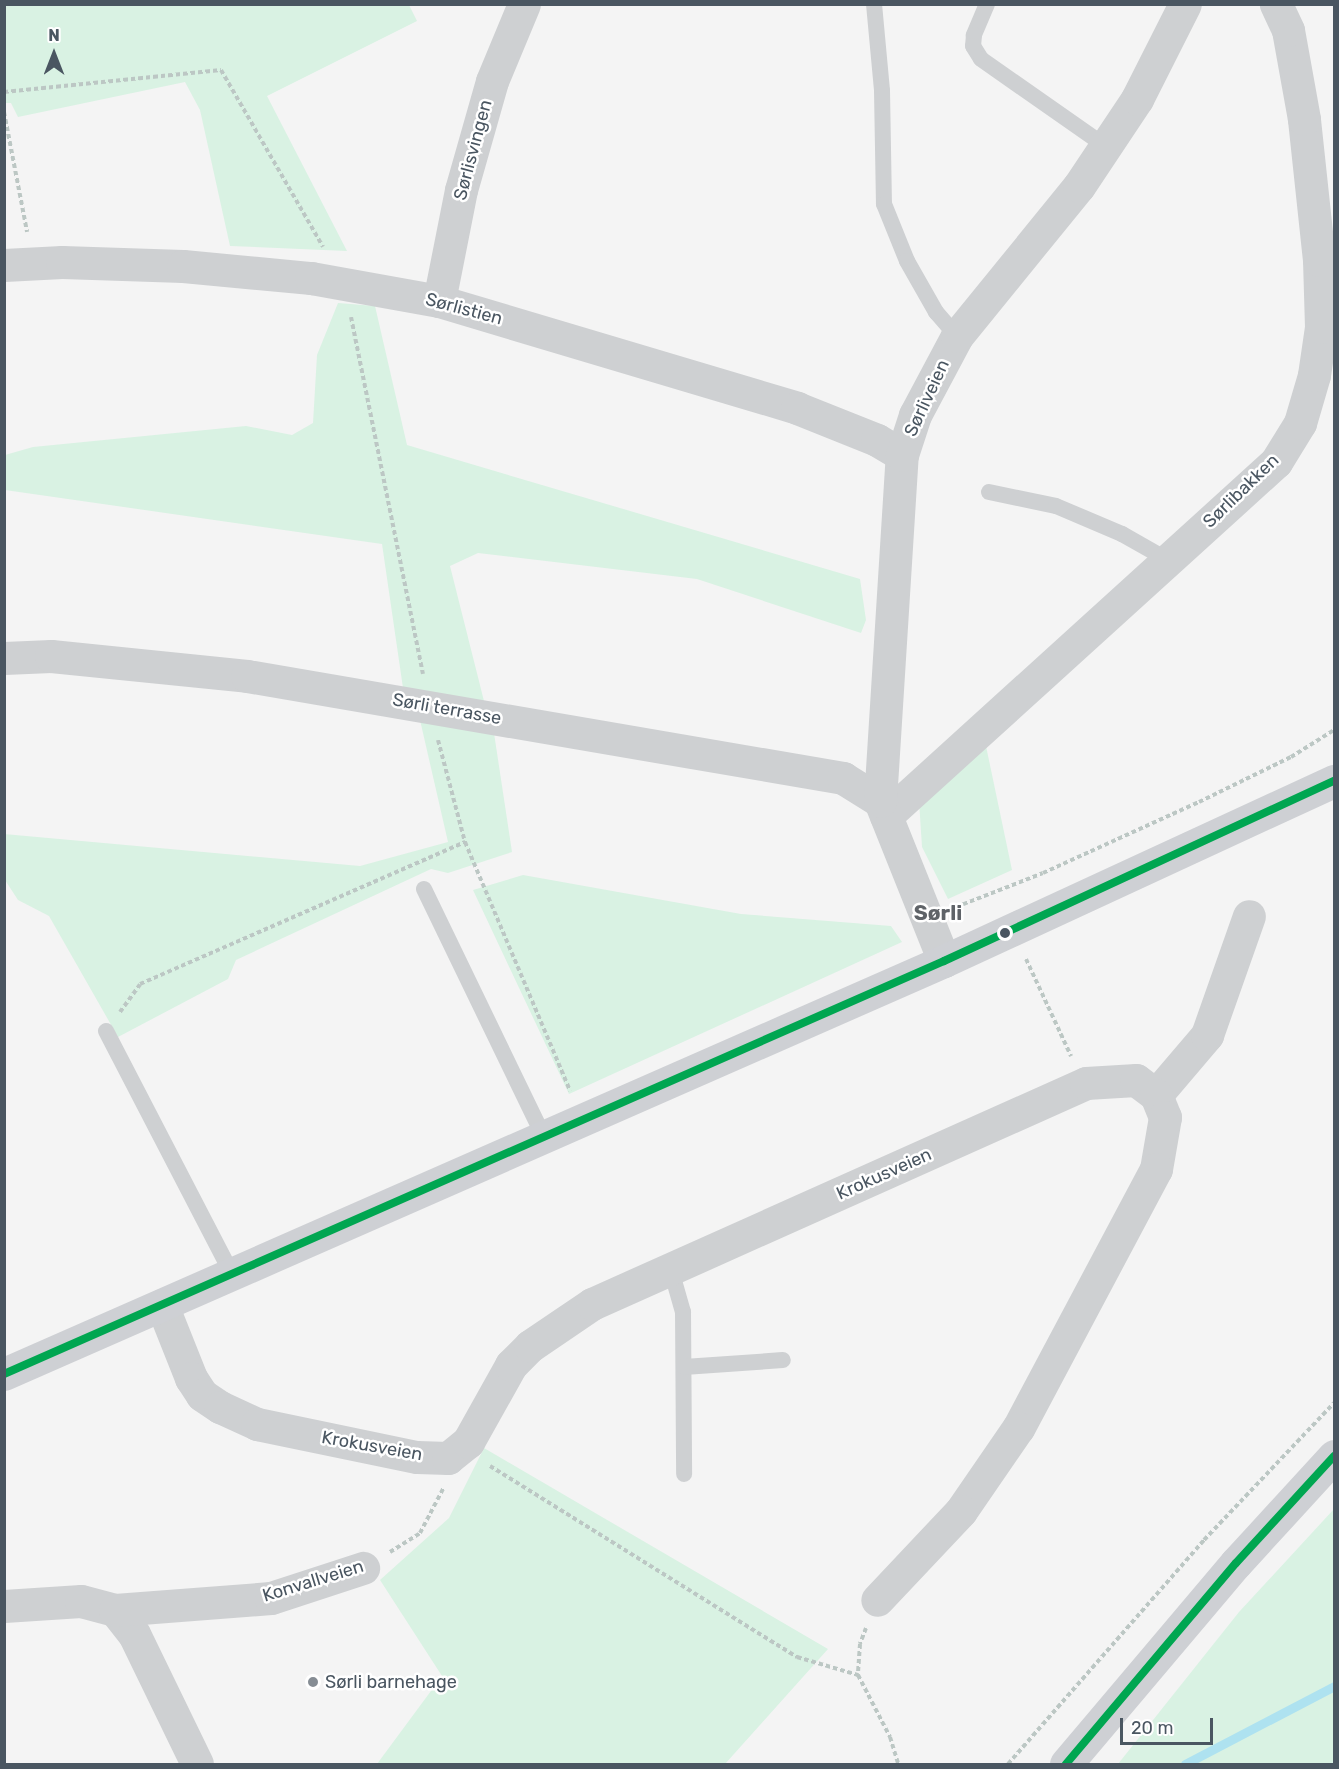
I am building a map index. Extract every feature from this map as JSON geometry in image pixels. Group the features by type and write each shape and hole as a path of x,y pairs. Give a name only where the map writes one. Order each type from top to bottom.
{"street":[{"name":"Sørlisvingen","path":"438,301 461,190 492,81 524,4"},
{"name":"Sørliveien","path":"944,961 883,809 902,455 915,415 957,336 1066,203 1137,99 1185,4"},
{"name":"Sørlibakken","path":"883,809 1168,560 1276,462 1300,423 1314,375 1321,327 1313,182 1288,30 1276,4"},
{"name":"Sørlistien","path":"19,264 183,266 311,279 438,301 797,408 877,440 902,455"},
{"name":"Sørli terrasse","path":"4,658 51,656 153,664 430,706 843,778 883,809"},
{"path":"4,1374 944,961 1335,782"},
{"path":"877,1600 961,1511 1018,1428 1156,1169 1165,1117 1156,1095 1207,1035 1249,916"},
{"name":"Krokusveien","path":"162,1305 191,1378 202,1395 220,1407 257,1424 417,1457 454,1453 468,1442 511,1365 530,1346 592,1304 1086,1083 1136,1080 1156,1095"},
{"path":"1066,1764 1236,1563 1335,1456"},
{"name":"Konvallveien","path":"4,1606 81,1601 115,1610 271,1598 363,1568"},
{"path":"115,1610 134,1634 197,1764"}],"lane":[{"path":"874,4 882,91 884,204 907,261 936,312 957,336"},
{"path":"987,4 974,35 974,46 981,60 1104,145"},
{"path":"989,492 1056,506 1122,534 1168,560"},
{"path":"424,889 544,1137"},
{"path":"106,1031 232,1274"},
{"path":"671,1270 683,1312 684,1474"},
{"path":"684,1367 783,1359"}],"path":[{"path":"4,112 19,264"},
{"path":"430,706 465,842 543,1033 583,1119"},
{"path":"949,909 1043,873 1199,802 1291,757 1335,730"},
{"path":"106,1031 140,984 465,842"},
{"path":"1012,930 1086,1083"},
{"path":"1008,1764 1204,1540 1335,1403"},
{"path":"454,1453 797,1656 858,1675"},
{"name":"Konvallveien","path":"363,1568 420,1533 441,1499 454,1453"},
{"path":"877,1600 860,1644 858,1675 890,1737 898,1764"}],"green space":[{"path":"4,5 409,5 417,21 267,96 347,251 230,246 200,110 185,82 18,117 11,103 5,103"},
{"path":"338,303 375,306 407,445 860,579 866,620 861,633 697,579 478,553 450,566 485,705 403,688 382,544 5,490 5,455 33,447 246,426 292,435 313,423 317,355"},
{"path":"420,720 494,733 512,852 448,873 431,869 236,960 228,979 118,1037 49,916 18,900 5,880 4,834 360,866 448,842"},
{"path":"986,746 1012,870 948,899 922,847 919,801"},
{"path":"523,875 741,914 891,926 902,942 569,1094 473,890"},
{"path":"484,1448 828,1649 725,1764 377,1764 442,1676 380,1580 449,1518"},
{"path":"1334,1509 1334,1764 1118,1764 1239,1612"}],"waterway":[{"path":"1185,1764 1334,1686"}],"transit line":[{"path":"4,1374 944,961 1334,781"},
{"path":"1066,1764 1236,1563 1334,1456"}],"place":[{"name":"Sørli barnehage","path":"313,1682"}],"district":[{"name":"Sørli","path":"938,913"}]}
